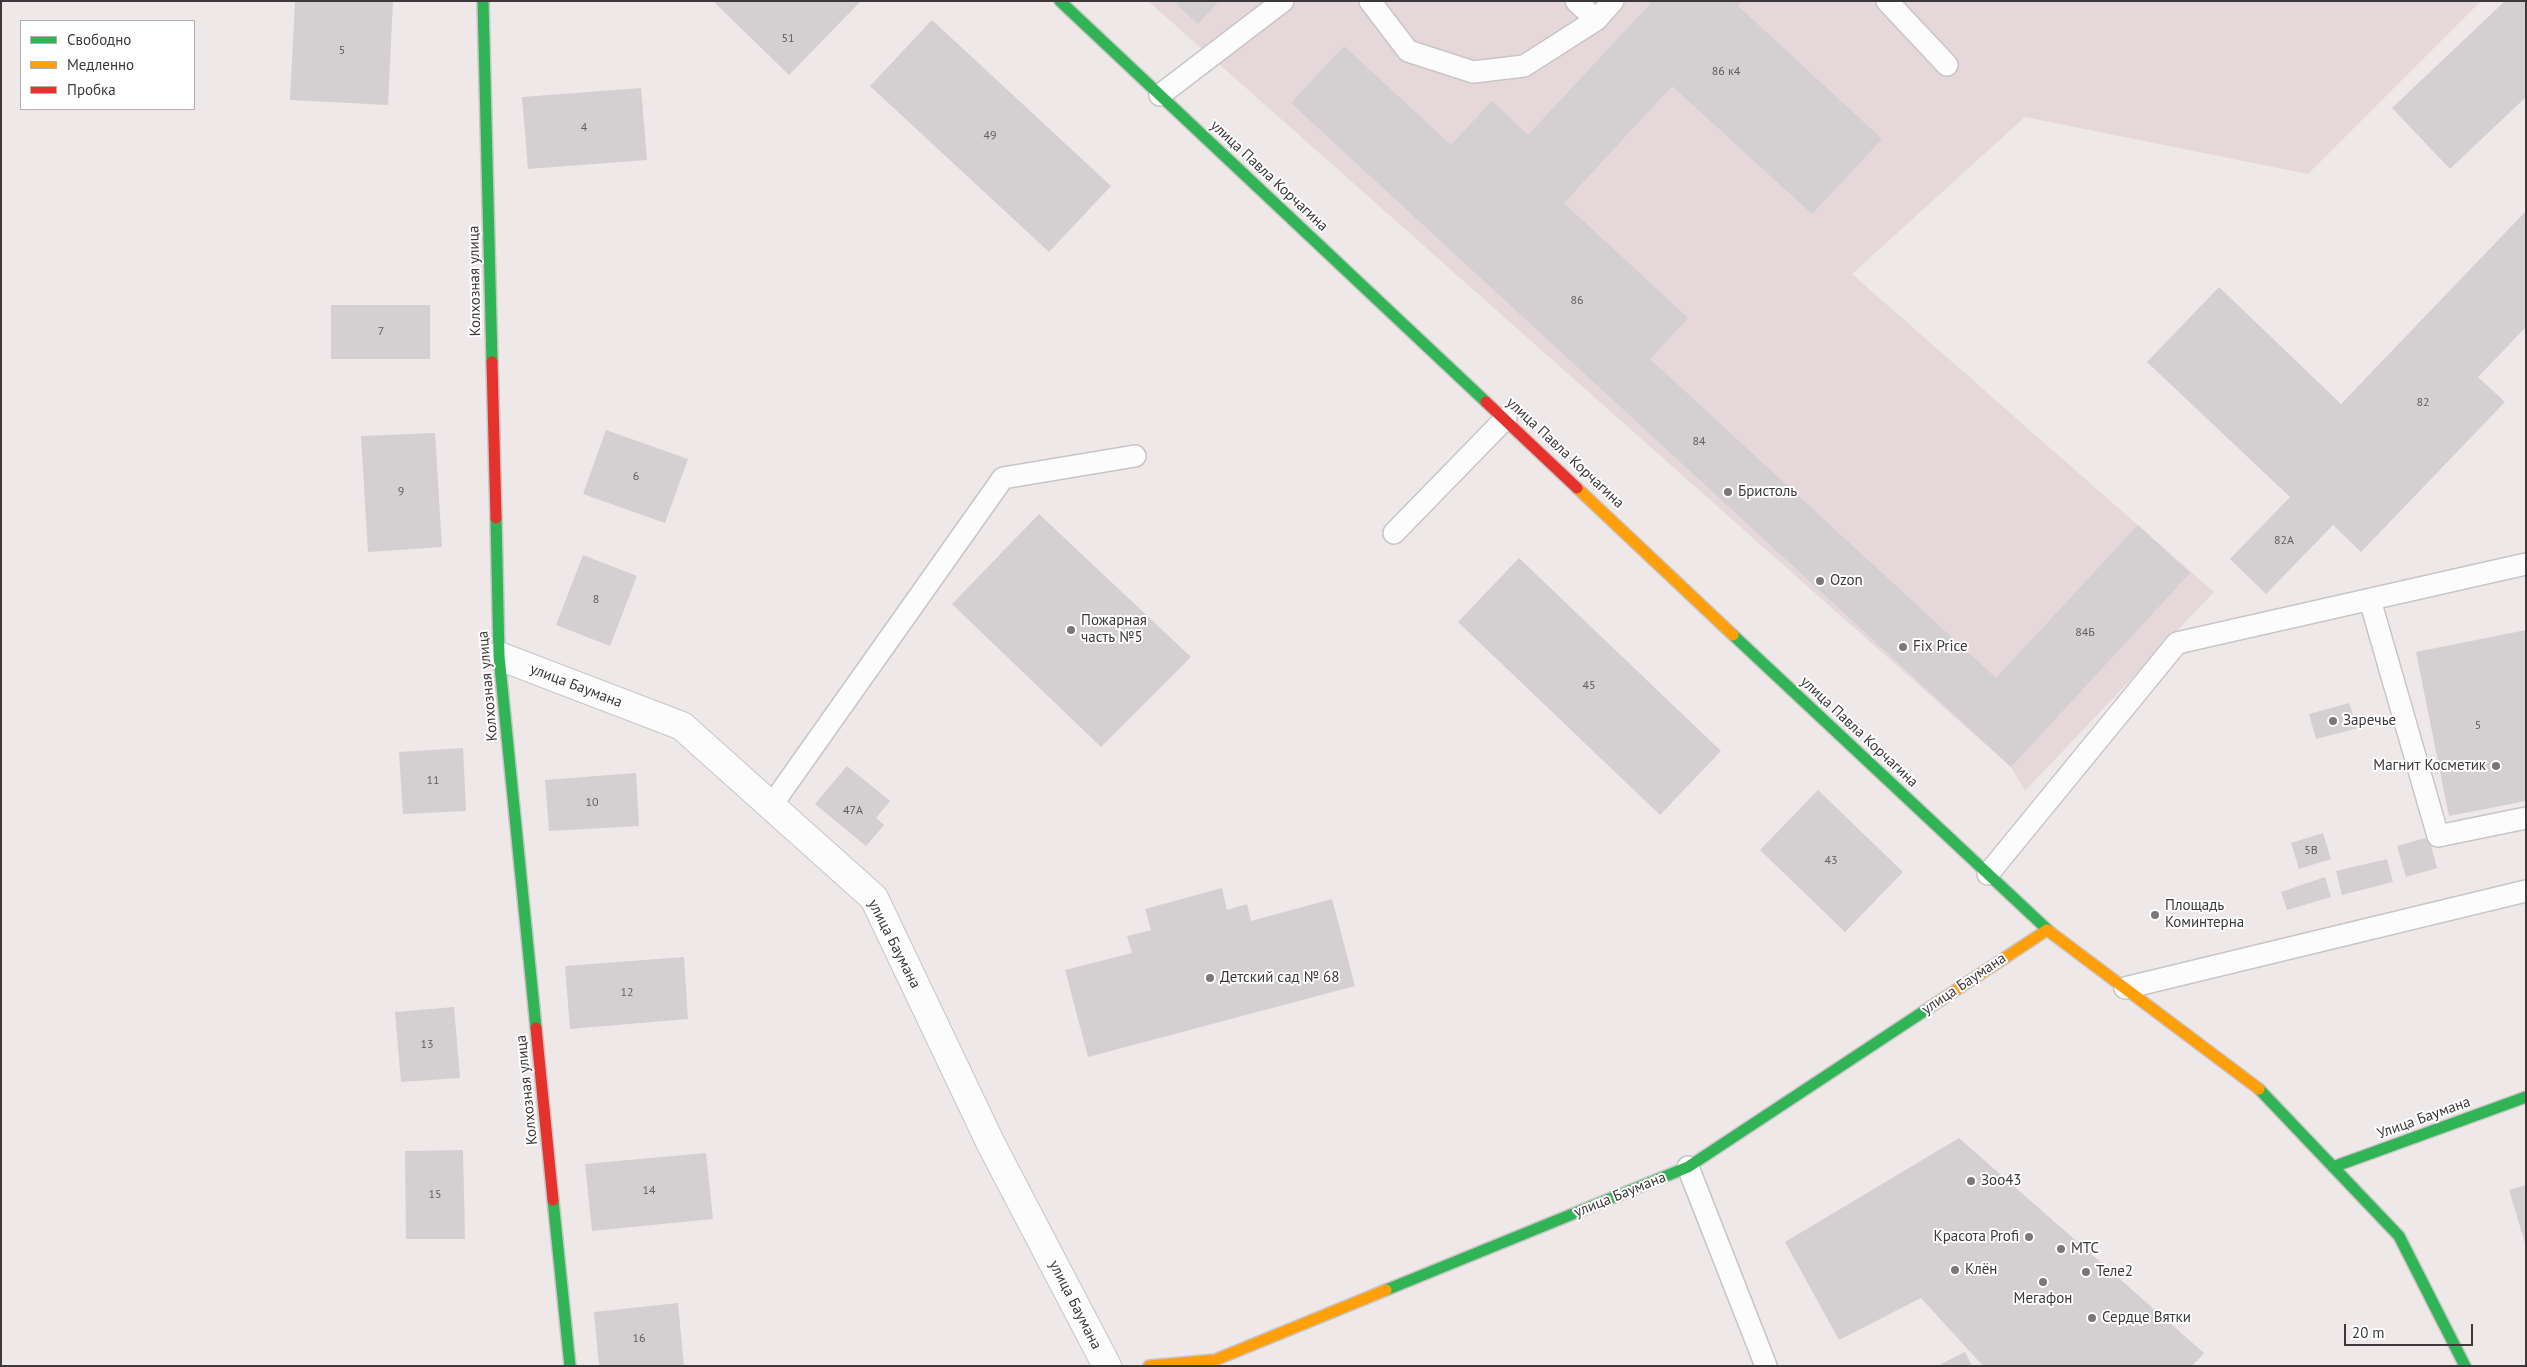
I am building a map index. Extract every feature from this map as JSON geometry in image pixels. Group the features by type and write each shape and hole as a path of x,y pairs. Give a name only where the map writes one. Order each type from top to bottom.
{"street":[{"name":"Колхозная улица","path":"483,1 499,656 570,1366"},
{"name":"улица Павла Корчагина","path":"1060,1 1506,418 2047,930 2268,1095 2333,1167"},
{"name":"улица Баумана","path":"499,656 682,726 874,898 991,1144 1106,1366"},
{"name":"улица Баумана","path":"1149,1366 1216,1363 1688,1167 2047,930"},
{"name":"Улица Баумана","path":"2333,1167 2526,1097"},
{"path":"2333,1167 2400,1236 2464,1366"}],"lane":[{"path":"1160,95 1283,1"},
{"path":"1370,1 1408,51 1473,72 1524,66 1596,20 1613,1"},
{"path":"1576,1 1596,20"},
{"path":"1887,1 1947,64"},
{"path":"1394,533 1506,418"},
{"path":"771,806 1003,478 1135,456"},
{"path":"1988,874 2177,643 2526,564"},
{"path":"2370,600 2438,836 2526,818"},
{"path":"2125,988 2526,891"},
{"path":"1688,1167 1766,1366"}],"shaded area":[{"path":"1148,1 2481,1 2308,174 2025,117 1852,274 2214,592 2025,791 2011,767"}],"building":[{"path":"295,1 393,1 388,105 290,100"},
{"path":"717,1 861,1 789,75 715,3"},
{"path":"1173,1 1219,1 1198,24"},
{"path":"1647,1 1742,1 1738,6 1882,139 1812,214 1672,86 1564,203 1688,318 1650,359 1996,678 2138,525 2190,573 2011,767 1291,103 1344,46 1451,145 1492,101 1528,135 1650,4"},
{"path":"2505,1 2526,1 2526,97 2450,169 2392,108"},
{"path":"932,20 1111,186 1049,252 870,86"},
{"path":"641,88 647,160 528,169 522,97"},
{"path":"2526,211 2526,327 2478,377 2505,402 2361,552 2333,525 2266,594 2230,559 2290,497 2147,362 2219,287 2341,404"},
{"path":"331,305 430,305 430,359 331,359"},
{"path":"606,430 688,459 665,523 583,494"},
{"path":"435,433 442,547 368,552 361,436"},
{"name":"Пожарная часть №5","path":"1039,514 1191,657 1101,747 952,604"},
{"path":"583,555 637,576 610,646 556,625"},
{"path":"1519,558 1721,751 1660,815 1458,622"},
{"path":"2526,630 2526,801 2449,816 2416,652"},
{"name":"Заречье","path":"2349,703 2358,728 2316,739 2309,714"},
{"path":"463,748 466,811 403,814 399,752"},
{"path":"847,766 890,801 876,818 884,825 866,846 815,804"},
{"path":"636,773 639,826 549,831 545,780"},
{"path":"1818,790 1903,872 1845,932 1760,850"},
{"path":"2323,833 2331,859 2299,869 2291,843"},
{"path":"2429,837 2437,868 2406,877 2397,846"},
{"path":"2387,859 2393,882 2342,895 2336,871"},
{"path":"2325,877 2331,897 2287,910 2281,892"},
{"name":"Детский сад № 68","path":"1222,888 1227,910 1247,904 1251,921 1332,899 1355,986 1088,1057 1065,970 1132,953 1127,936 1151,930 1145,909"},
{"path":"684,957 688,1019 570,1029 565,966"},
{"path":"454,1007 460,1078 401,1082 395,1012"},
{"name":"Клён","path":"1959,1138 2204,1353 2192,1366 1983,1366 1921,1298 1839,1340 1785,1242"},
{"path":"463,1150 465,1239 406,1239 405,1151"},
{"path":"706,1153 713,1219 592,1231 585,1164"},
{"path":"2526,1185 2526,1243 2525,1243 2509,1190"},
{"path":"678,1303 684,1366 599,1366 594,1312"},
{"path":"1965,1352 1972,1366 1937,1366"}],"traffic: fast":[{"path":"483,1 492,362"},
{"path":"1060,1 1486,402"},
{"path":"496,518 499,656 536,1028"},
{"path":"1733,635 2050,932"},
{"path":"1386,1290 1688,1167 1941,1000"},
{"path":"2259,1089 2399,1236 2465,1366"},
{"path":"2333,1167 2526,1097"},
{"path":"553,1200 570,1366"}],"traffic: slow":[{"path":"1577,488 1733,635"},
{"path":"1941,1000 2047,930"},
{"path":"2050,932 2259,1089"},
{"path":"1149,1366 1215,1360 1386,1290"}],"traffic: jam":[{"path":"492,362 496,518"},
{"path":"1486,402 1577,488"},
{"path":"536,1028 553,1200"}],"place":[{"name":"Бристоль","path":"1728,492"},
{"name":"Ozon","path":"1820,581"},
{"name":"Пожарная часть №5","path":"1071,630"},
{"name":"Fix Price","path":"1903,647"},
{"name":"Заречье","path":"2333,721"},
{"name":"Магнит Косметик","path":"2496,766"},
{"name":"Площадь Коминтерна","path":"2155,915"},
{"name":"Детский сад № 68","path":"1210,978"},
{"name":"Зоо43","path":"1971,1181"},
{"name":"Красота Profi","path":"2029,1237"},
{"name":"МТС","path":"2061,1249"},
{"name":"Клён","path":"1955,1270"},
{"name":"Теле2","path":"2086,1272"},
{"name":"Мегафон","path":"2043,1282"},
{"name":"Сердце Вятки","path":"2092,1318"}]}
